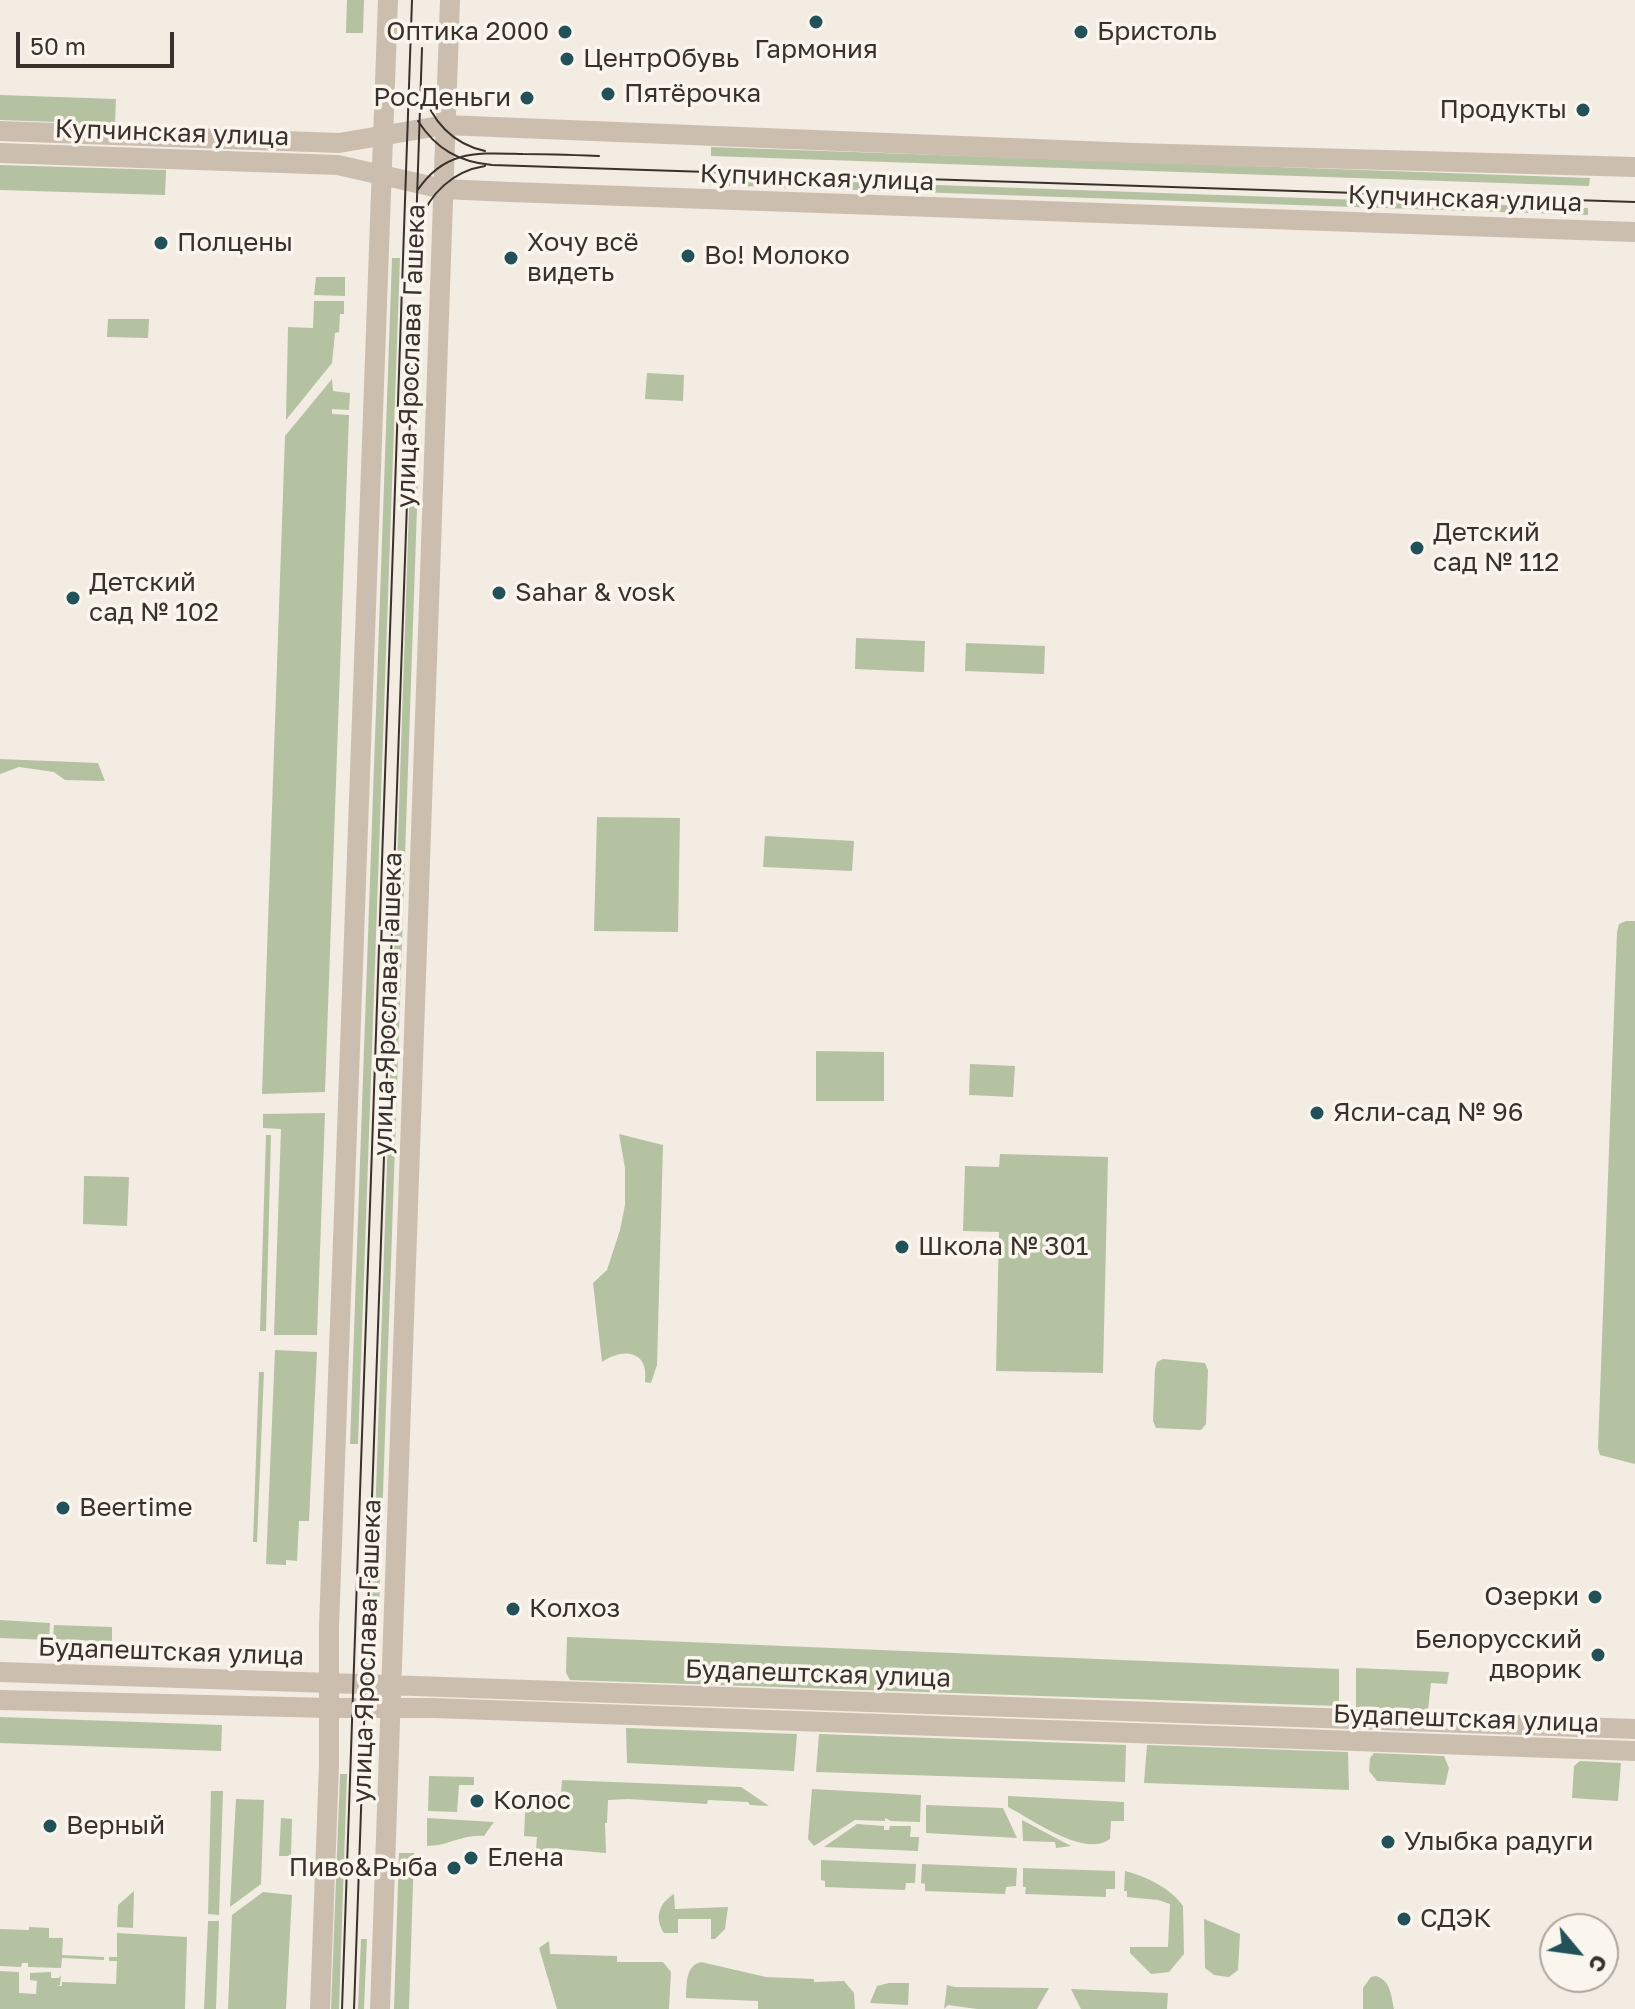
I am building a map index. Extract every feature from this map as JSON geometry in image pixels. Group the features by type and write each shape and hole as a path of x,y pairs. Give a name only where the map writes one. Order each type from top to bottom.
{"street":[{"name":"улица Ярослава Гашека","path":"320,2009 330,1708 329,1626 388,0"},
{"name":"улица Ярослава Гашека","path":"380,2009 450,0"},
{"name":"Купчинская улица","path":"0,131 339,143 445,125 1134,153 1635,167"},
{"name":"Купчинская улица","path":"0,153 338,165 443,189 1635,232"},
{"name":"Будапештская улица","path":"0,1672 1635,1729"},
{"name":"Будапештская улица","path":"0,1700 390,1708 1635,1751"}],"green space":[{"path":"347,0 364,0 363,33 346,33"},
{"path":"0,95 116,99 115,124 0,120"},
{"path":"711,147 1590,178 1589,186 711,156"},
{"path":"0,165 166,170 165,195 0,190"},
{"path":"710,177 1588,208 1588,215 710,185"},
{"path":"392,258 400,258 358,1444 350,1444"},
{"path":"316,277 345,277 345,296 314,295"},
{"path":"314,301 344,301 344,314 340,314 339,332 335,333 332,363 286,420 288,327 313,328"},
{"path":"108,319 149,319 148,338 107,337"},
{"path":"647,373 684,375 683,401 645,399"},
{"path":"332,379 333,391 350,393 349,410 332,409 332,414 349,415 325,1092 262,1094 285,436"},
{"path":"411,450 419,450 379,1609 372,1609"},
{"path":"856,638 925,641 924,672 855,669"},
{"path":"966,643 1045,646 1044,674 965,671"},
{"path":"0,759 98,763 105,781 65,780 54,772 19,767 0,774"},
{"path":"597,817 680,818 678,932 594,931"},
{"path":"765,836 854,841 852,871 763,867"},
{"path":"1635,921 1635,1464 1600,1455 1598,1448 1617,932 1619,924"},
{"path":"816,1051 884,1052 884,1101 816,1101"},
{"path":"970,1064 1015,1066 1013,1097 969,1095"},
{"path":"325,1113 317,1335 274,1335 281,1129 263,1128 263,1114"},
{"path":"619,1134 663,1145 657,1365 651,1383 645,1382 643,1364 633,1355 619,1354 602,1362 593,1283 607,1270 625,1205 625,1168"},
{"path":"266,1135 271,1135 266,1331 260,1331"},
{"path":"1000,1154 1108,1157 1103,1373 996,1371 999,1232 963,1231 965,1166 999,1167"},
{"path":"84,1176 129,1177 127,1226 83,1224"},
{"path":"275,1350 317,1352 309,1521 299,1521 297,1561 286,1560 286,1565 266,1564"},
{"path":"1163,1359 1205,1363 1208,1370 1206,1424 1201,1430 1156,1428 1153,1421 1155,1369 1157,1362"},
{"path":"259,1372 264,1372 257,1542 253,1542"},
{"path":"0,1620 50,1623 49,1640 0,1638"},
{"path":"54,1625 112,1627 112,1642 53,1639"},
{"path":"567,1637 1339,1669 1339,1702 1337,1706 570,1680 566,1673"},
{"path":"1356,1668 1449,1672 1447,1684 1431,1683 1428,1710 1356,1707"},
{"path":"0,1717 222,1725 221,1751 0,1743"},
{"path":"626,1728 797,1734 794,1771 627,1763"},
{"path":"819,1734 1126,1745 1125,1782 816,1772"},
{"path":"1147,1745 1348,1752 1349,1790 1144,1783"},
{"path":"1374,1753 1444,1756 1449,1768 1445,1785 1377,1781 1369,1771 1370,1758"},
{"path":"1580,1761 1621,1763 1618,1801 1572,1798 1574,1766"},
{"path":"340,1774 347,1774 339,2009 331,2009"},
{"path":"429,1776 474,1777 474,1785 459,1785 457,1812 428,1811"},
{"path":"562,1780 741,1787 769,1806 708,1800 707,1804 608,1800 606,1853 548,1848 547,1851 536,1850 537,1837 524,1836 526,1792 561,1794"},
{"path":"812,1789 921,1795 920,1822 885,1818 885,1821 855,1820 814,1846 808,1839"},
{"path":"211,1791 223,1791 219,1915 208,1914"},
{"path":"1008,1796 1124,1802 1124,1821 1111,1821 1110,1839 1099,1844 1073,1841 1008,1807"},
{"path":"236,1799 264,1800 261,1884 230,1907"},
{"path":"926,1805 1003,1808 1017,1838 926,1833"},
{"path":"281,1818 292,1819 291,1856 279,1856"},
{"path":"427,1818 494,1822 484,1836 427,1846"},
{"path":"1022,1820 1071,1846 1056,1848 1055,1842 1023,1841"},
{"path":"857,1824 884,1826 884,1830 889,1830 890,1826 911,1826 910,1837 919,1837 918,1851 824,1847"},
{"path":"399,1853 414,1853 409,2009 394,2009"},
{"path":"821,1860 916,1864 915,1883 906,1883 905,1890 825,1887 825,1881 821,1880"},
{"path":"922,1864 1017,1868 1016,1886 1006,1887 1005,1894 925,1891 925,1884 921,1883"},
{"path":"1023,1868 1115,1871 1115,1889 1106,1889 1106,1897 1025,1894"},
{"path":"1125,1871 1157,1884 1183,1906 1184,1954 1169,1972 1151,1974 1130,1953 1130,1947 1168,1947 1170,1904 1127,1897 1127,1891 1124,1891"},
{"path":"134,1891 133,1928 117,1927 118,1905"},
{"path":"263,1892 292,1895 286,2009 228,2009 232,1915"},
{"path":"674,1894 675,1909 728,1907 725,1929 711,1939 711,1919 678,1919 678,1933 664,1933 659,1922 660,1911"},
{"path":"1204,1919 1240,1934 1238,1970 1229,1977 1214,1975 1205,1968"},
{"path":"208,1921 219,1921 216,2009 204,2009"},
{"path":"29,1927 49,1928 49,1938 63,1938 62,1955 104,1957 104,1960 62,1958 61,1968 28,1967 28,1963 22,1963 21,1967 0,1966 0,1929 29,1930"},
{"path":"117,1933 187,1937 185,2009 0,2009 0,1971 19,1972 19,1993 36,1994 37,1981 30,1980 30,1973 51,1972 51,1978 61,1975 60,1985 57,1986 62,1986 62,1982 116,1984 117,1961 109,1961 109,1957 117,1957"},
{"path":"361,1939 367,1939 364,2009 358,2009"},
{"path":"549,1941 550,1954 617,1956 617,1962 663,1962 671,1972 669,2009 557,2009 539,1948"},
{"path":"701,1962 766,1977 814,1979 814,1982 844,1981 854,1993 855,2009 758,2009 758,2001 686,1998 689,1971"},
{"path":"1376,1976 1387,1985 1394,2009 1363,2009 1363,1988 1371,1977"},
{"path":"909,1983 908,2005 870,2003 877,1986"},
{"path":"947,1985 1049,1988 1037,2009 977,2009 948,2005 944,2009"},
{"path":"1071,1989 1168,1993 1167,2009 1081,2009"}],"tram line":[{"path":"342,2009 412,0"},
{"path":"416,228 422,48"},
{"path":"423,90 432,112 445,130 463,143 485,151"},
{"path":"418,121 449,152 469,161 492,165 1635,202"},
{"path":"417,191 439,167 464,156 491,153 599,156"},
{"path":"419,223 429,202 444,185 463,173 485,166"},
{"path":"354,2009 413,332"}],"place":[{"name":"Гармония","path":"816,22"},
{"name":"Оптика 2000","path":"565,32"},
{"name":"Бристоль","path":"1081,32"},
{"name":"ЦентрОбувь","path":"567,59"},
{"name":"Пятёрочка","path":"608,94"},
{"name":"РосДеньги","path":"527,98"},
{"name":"Продукты","path":"1583,110"},
{"name":"Полцены","path":"161,243"},
{"name":"Во! Молоко","path":"688,256"},
{"name":"Хочу всё видеть","path":"511,258"},
{"name":"Детский сад № 112","path":"1417,548"},
{"name":"Sahar & vosk","path":"499,593"},
{"name":"Детский сад № 102","path":"73,598"},
{"name":"Ясли-сад № 96","path":"1317,1113"},
{"name":"Школа № 301","path":"902,1247"},
{"name":"Beertime","path":"63,1508"},
{"name":"Озерки","path":"1595,1597"},
{"name":"Колхоз","path":"513,1609"},
{"name":"Белорусский дворик","path":"1598,1655"},
{"name":"Колос","path":"477,1801"},
{"name":"Верный","path":"50,1826"},
{"name":"Улыбка радуги","path":"1388,1842"},
{"name":"Елена","path":"471,1858"},
{"name":"Пиво&Рыба","path":"454,1868"},
{"name":"СДЭК","path":"1404,1919"}]}
